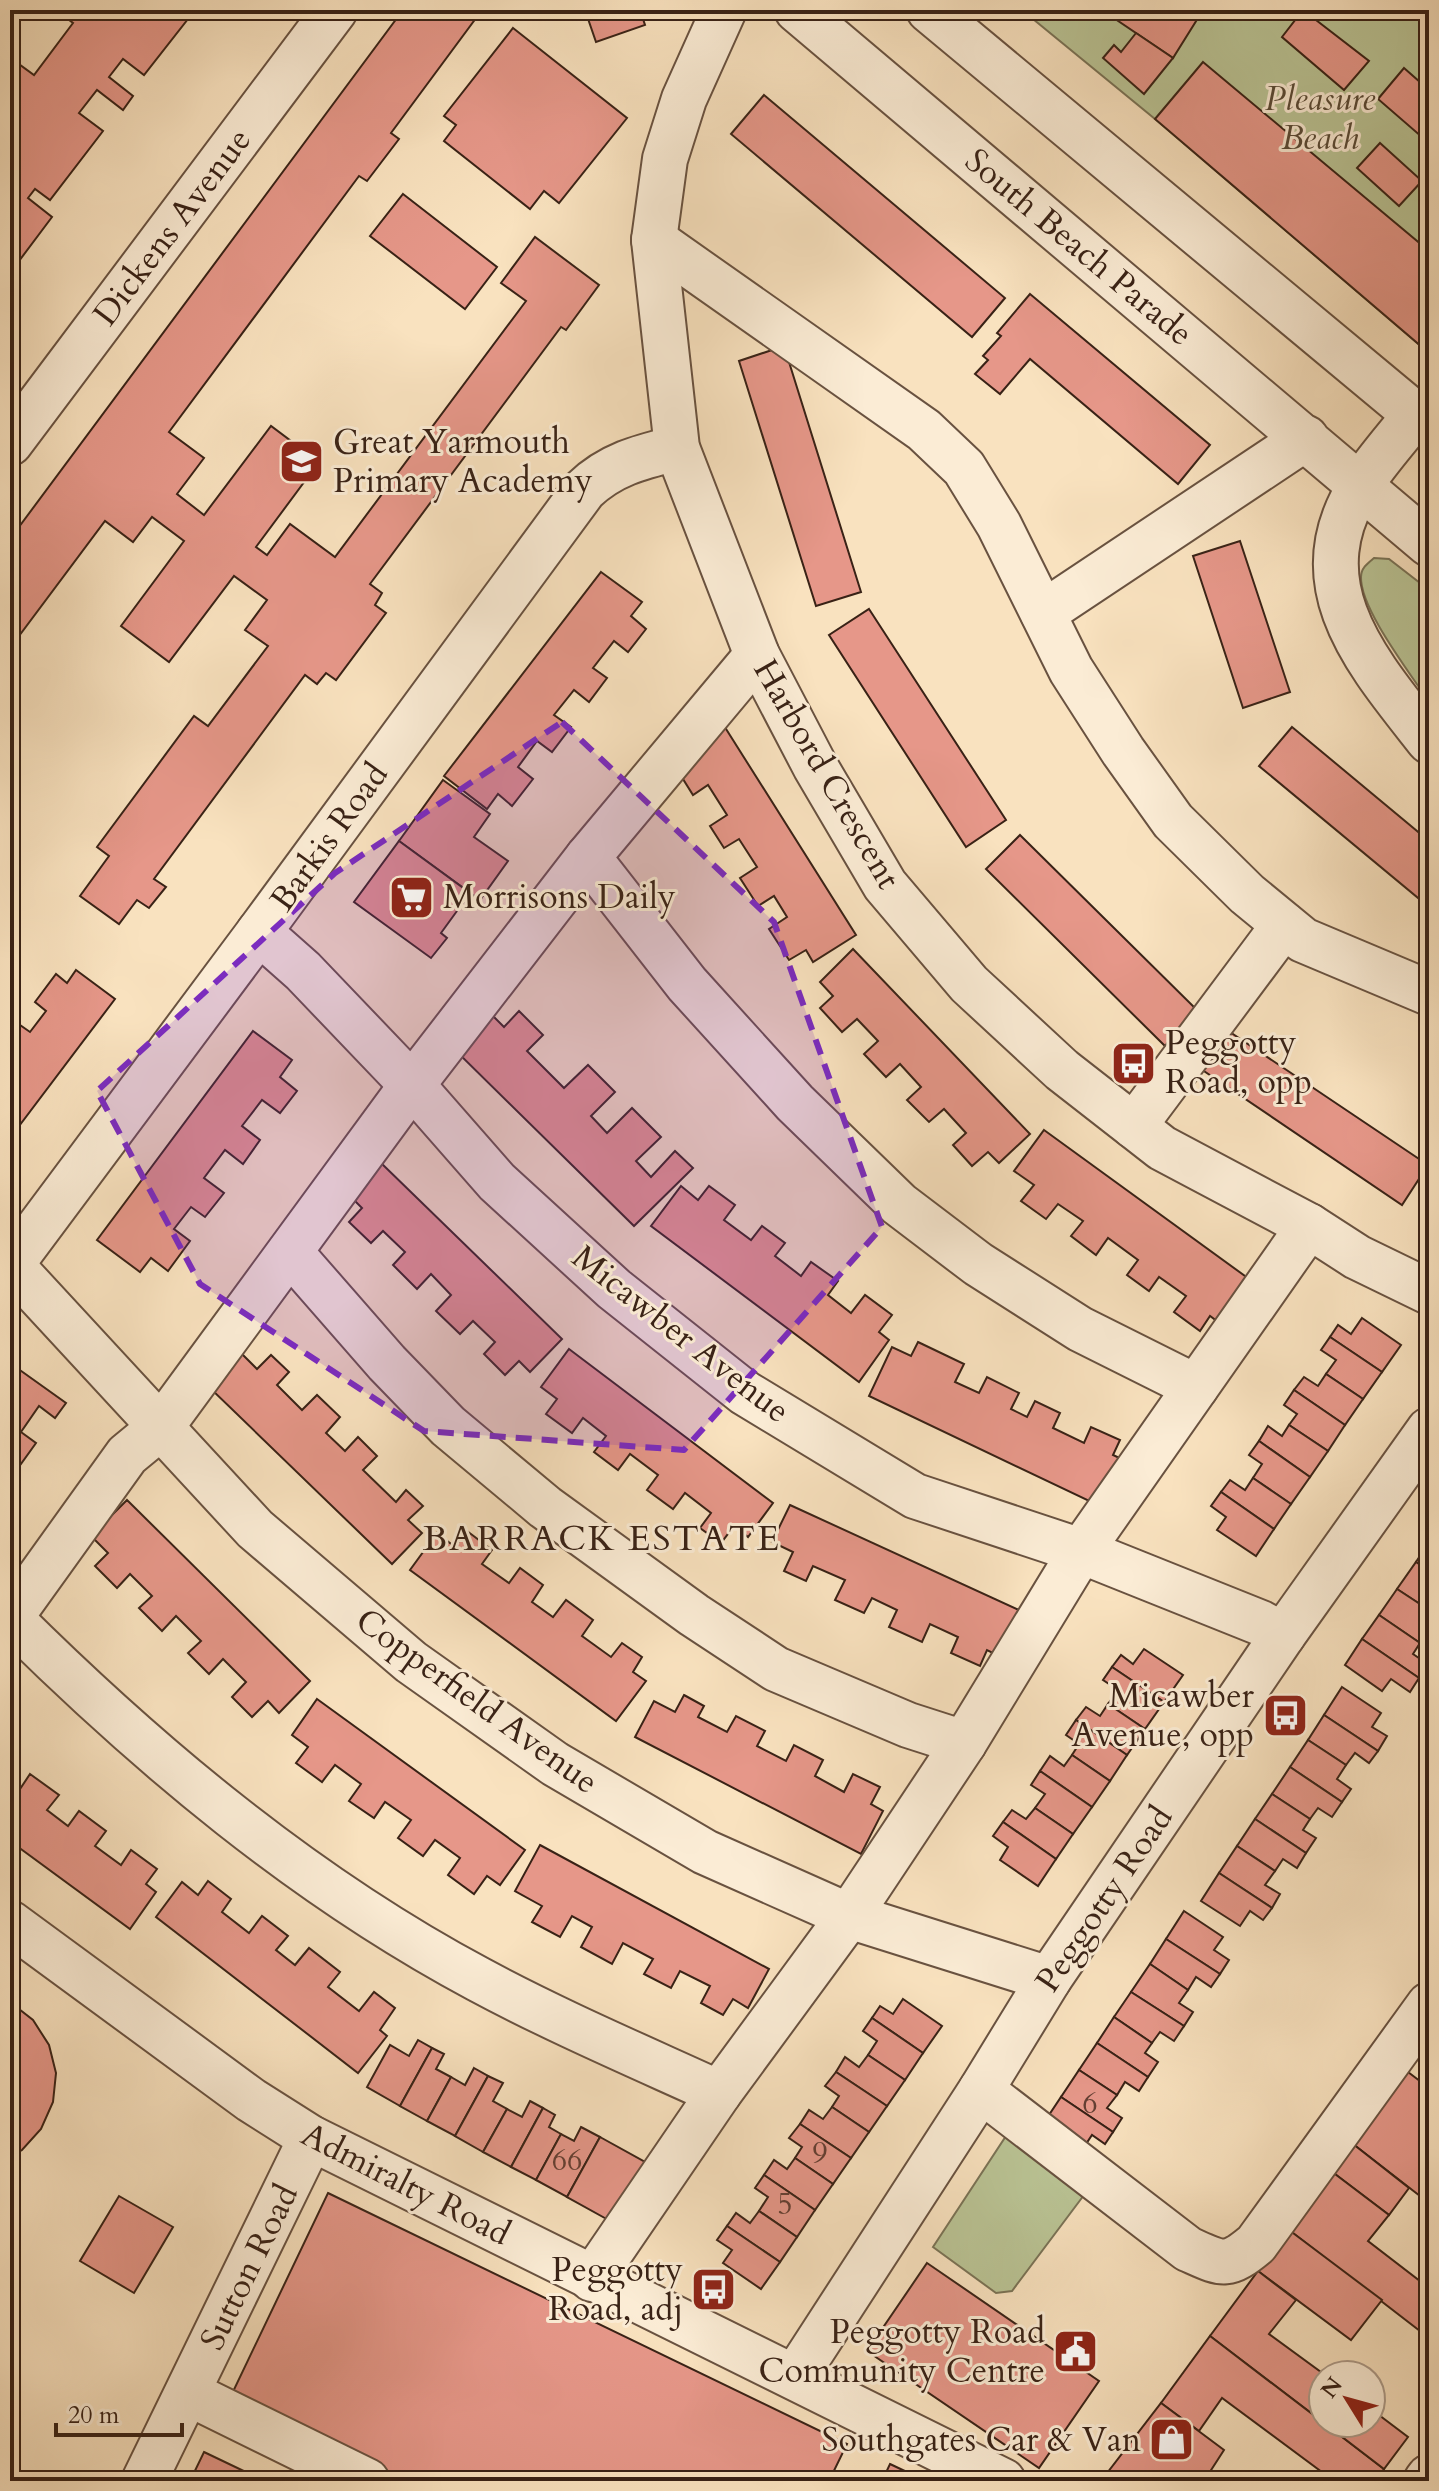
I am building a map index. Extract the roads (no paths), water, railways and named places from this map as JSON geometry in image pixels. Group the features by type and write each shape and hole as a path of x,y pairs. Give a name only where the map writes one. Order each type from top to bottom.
{"street":[{"name":"Dickens Avenue","path":"14,429 335,10"},
{"name":"Harbord Crescent","path":"724,10 684,99 665,159 654,240 677,448 757,655 815,766 885,885 969,984 1062,1070 1162,1148 1309,1226 1357,1257 1429,1292"},
{"name":"South Beach Parade","path":"797,10 1429,544"},
{"path":"929,10 1422,420 1361,485 1341,529 1334,575 1343,613 1374,670 1429,741"},
{"path":"654,240 924,430 964,468 999,525 1071,670 1123,751 1173,821 1247,894 1303,940 1429,993"},
{"path":"1043,613 1306,438"},
{"name":"Barkis Road","path":"10,1265 584,490 602,473 647,455 677,448"},
{"path":"719,2093 478,1979 400,1934 323,1883 221,1809 84,1692 10,1618 127,1455 161,1427 412,1085 588,857 757,655"},
{"path":"588,857 687,984 795,1103 899,1204 978,1264 1080,1329 1196,1387"},
{"path":"1134,1126 1284,925"},
{"name":"Micawber Avenue","path":"259,932 303,971 412,1085 497,1182 614,1289 745,1393 915,1496 1081,1551 1261,1623 1283,1635"},
{"path":"592,2279 719,2093 849,1916 964,1743 1081,1551 1309,1226"},
{"path":"290,1252 387,1363 448,1426 545,1507 694,1615 776,1669 908,1725 964,1743"},
{"name":"Copperfield Avenue","path":"10,1265 255,1529 411,1662 555,1764 705,1852 849,1916 1049,1979"},
{"name":"Peggotty Road","path":"795,2377 1049,1979 1283,1635 1416,1480 1429,1430"},
{"name":"Admiralty Road","path":"10,1923 251,2100 311,2138 1003,2481"},
{"path":"981,2090 1188,2249 1217,2262 1236,2260 1256,2244 1429,2005"},
{"name":"Sutton Road","path":"144,2481 311,2138"},
{"path":"188,2393 367,2481"}],"place":[{"name":"Great Yarmouth Primary Academy","path":"302,462"},
{"name":"Morrisons Daily","path":"412,897"},
{"name":"Peggotty Road, opp","path":"1134,1063"},
{"name":"Micawber Avenue, opp","path":"1285,1716"},
{"name":"Peggotty Road, adj","path":"714,2290"},
{"name":"Peggotty Road Community Centre","path":"1076,2352"},
{"name":"Southgates Car & Van","path":"1172,2440"}],"district":[{"name":"BARRACK ESTATE","path":"602,1538"}],"park label":[{"name":"Pleasure Beach","path":"1320,118"}]}
